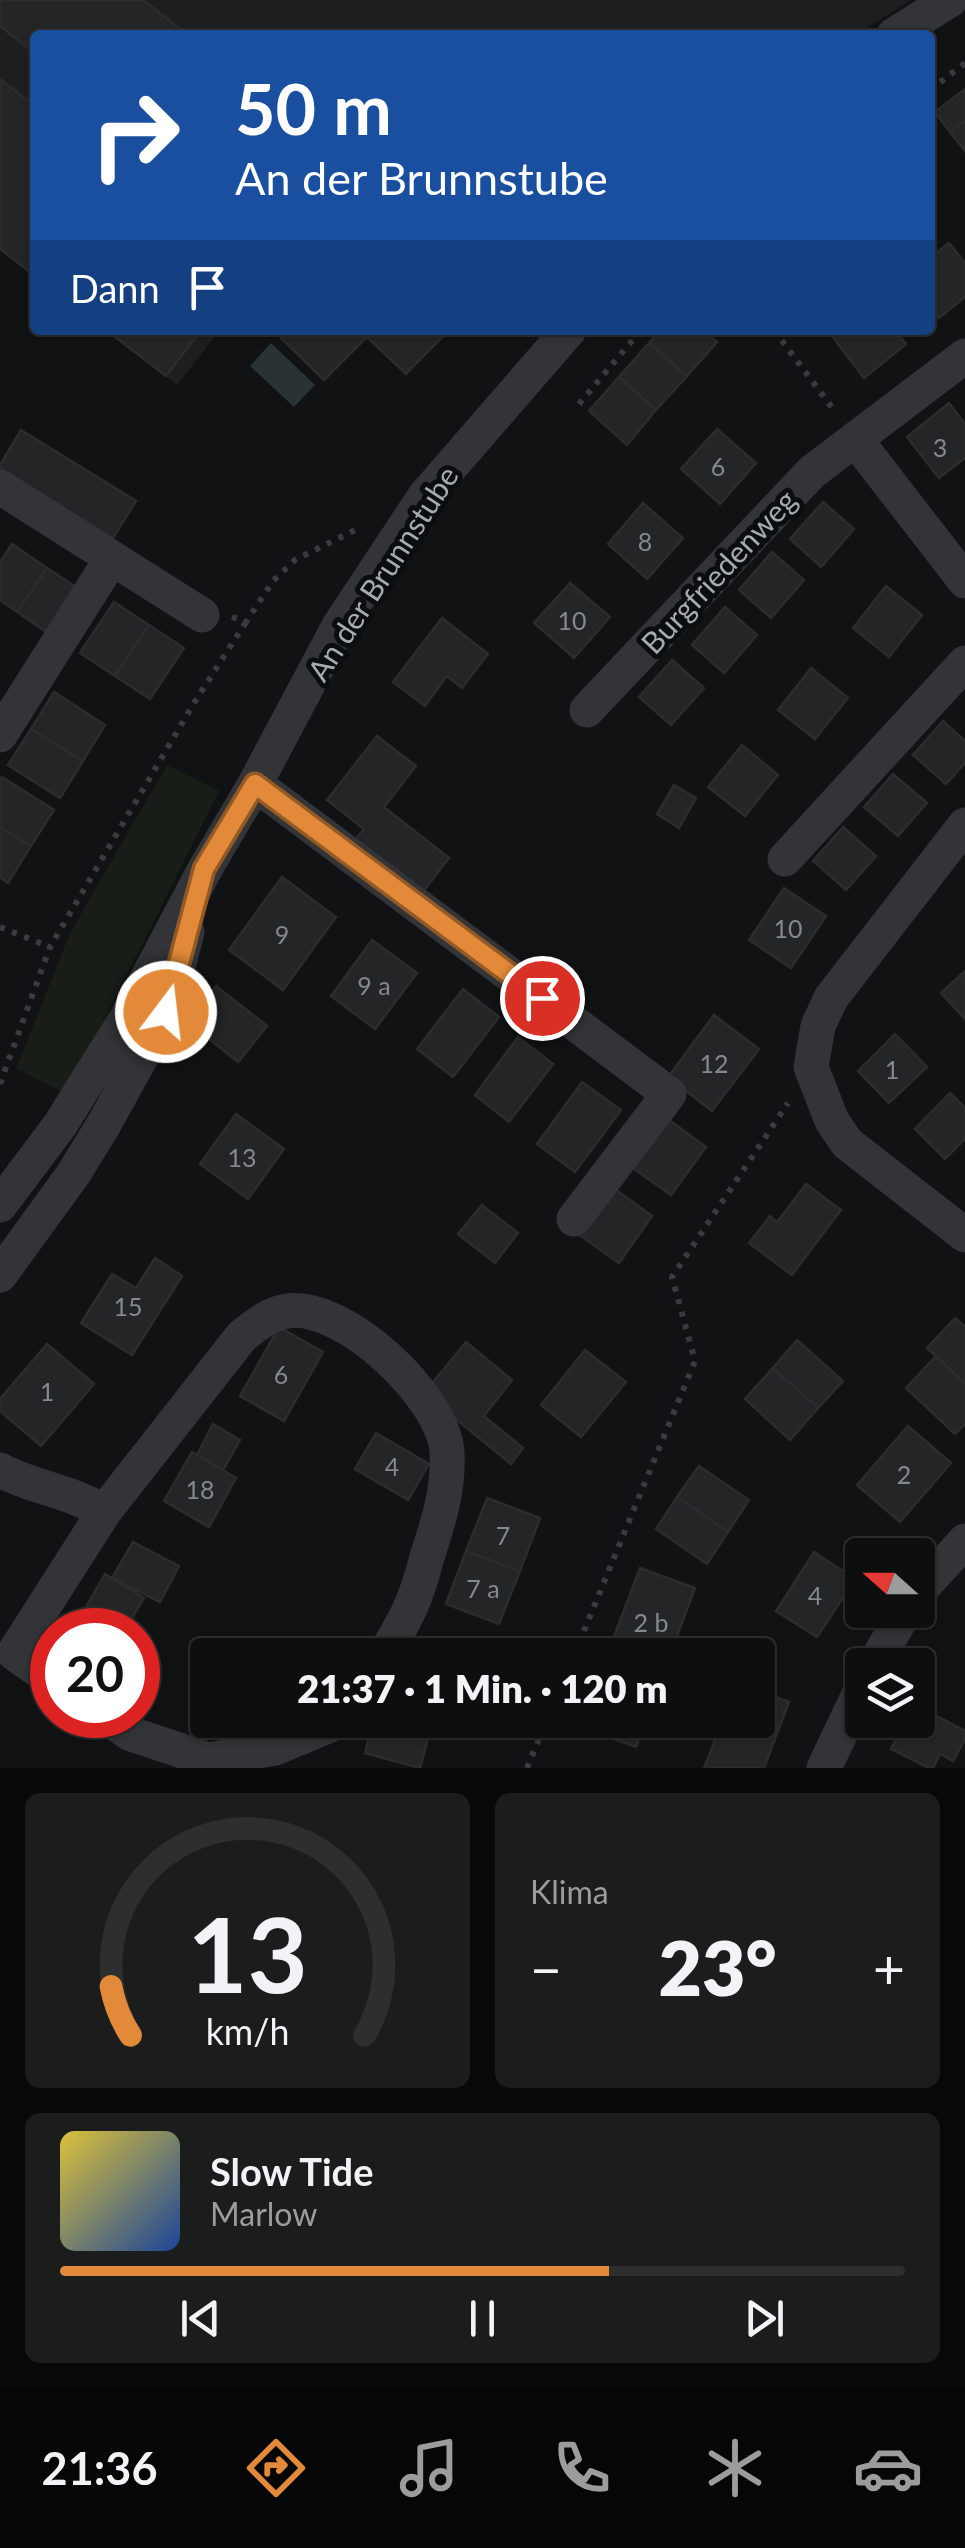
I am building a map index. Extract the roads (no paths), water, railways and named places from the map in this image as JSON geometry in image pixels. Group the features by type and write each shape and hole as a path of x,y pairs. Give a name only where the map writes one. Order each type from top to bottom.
{"street":[{"path":"902,30 950,0"},
{"name":"An der Brunnstube","path":"0,1205 60,1125 126,1019 204,869 340,626 425,496 565,335"},
{"name":"Burgfriedenweg","path":"587,710 812,472 965,356"},
{"path":"855,439 965,581"},
{"path":"0,487 202,615"},
{"path":"0,735 112,558"},
{"path":"785,859 965,663"},
{"path":"255,784 669,1094 574,1219"},
{"path":"965,825 831,998 818,1026 811,1068 832,1121 847,1143 965,1235"},
{"name":"An der Brunnstube","path":"0,1275 84,1157 166,1012 204,869"},
{"path":"7,1664 104,1512 242,1336 265,1318 290,1310 322,1314 344,1324 389,1360 414,1385 436,1419 448,1450 444,1504 414,1601 394,1638"},
{"path":"0,1470 86,1500 104,1512"},
{"path":"935,1574 965,1541"},
{"path":"824,1768 845,1724"},
{"path":"143,1738 209,1760 275,1748 299,1738"}]}
